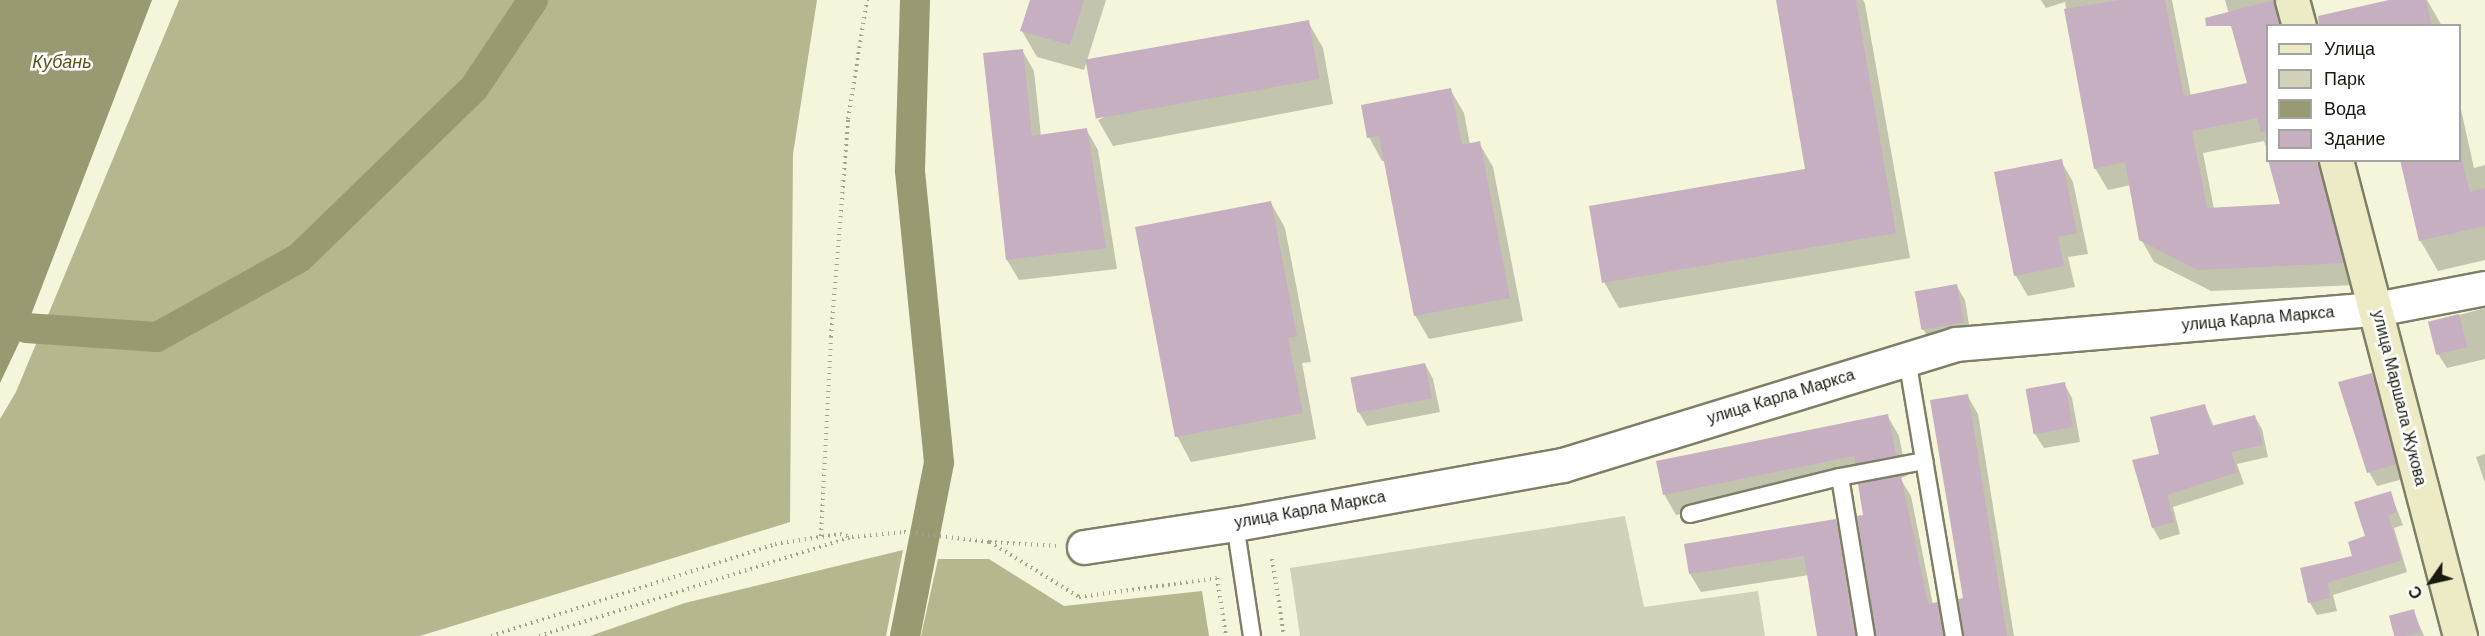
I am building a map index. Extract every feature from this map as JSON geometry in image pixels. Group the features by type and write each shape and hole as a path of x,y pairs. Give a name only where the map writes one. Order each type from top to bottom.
{"main road":[{"path":"2292,0 2298,24"},
{"name":"улица Маршала Жукова","path":"2337,162 2460,636"}],"street":[{"name":"улица Карла Маркса","path":"1084,547 1235,524 1563,465 1956,344 2376,309 2485,288"}],"lane":[{"path":"1907,359 1954,636"},
{"path":"1690,514 1840,477 1924,461"},
{"path":"1840,477 1866,636"},
{"path":"1235,524 1252,636"}],"path":[{"path":"821,536 831,337 847,130 867,0"},
{"path":"539,636 852,537 904,532 989,542 1084,547"},
{"path":"491,636 775,543 840,534 852,537"},
{"path":"989,542 1079,597 1217,578 1226,636"},
{"path":"1272,559 1284,636"}],"green space":[{"path":"1625,516 1644,607 1758,591 1765,636 1300,636 1290,568"}],"shaded area":[{"path":"179,0 817,0 793,154 790,522 420,636 0,636 0,419 16,392"},
{"path":"903,550 886,636 590,636 685,603"},
{"path":"938,559 989,559 1064,606 1202,591 1209,636 921,636"}],"water":[{"name":"Кубань","path":"0,0 152,0 26,328 0,383"}],"building":[{"path":"1030,0 1084,0 1070,45 1020,31"},
{"path":"1776,0 1856,0 1896,233 1602,283 1589,206 1805,169"},
{"path":"2119,0 2165,0 2184,96 2247,83 2231,26 2206,26 2205,18 2274,0 2279,24 2266,24 2266,131 2261,132 2257,118 2192,131 2207,208 2280,204 2269,162 2319,162 2344,263 2198,270 2139,240 2125,162 2094,169 2064,9"},
{"path":"2389,0 2426,0 2432,24 2319,24 2318,16"},
{"path":"1309,20 1319,79 1096,119 1085,59"},
{"path":"1023,49 1032,136 1087,128 1106,248 1006,260 983,53"},
{"path":"1451,88 1462,145 1480,141 1510,298 1414,316 1379,136 1367,138 1361,105"},
{"path":"2062,159 2077,233 2058,237 2064,266 2014,276 1994,172"},
{"path":"2462,160 2470,192 2485,188 2485,226 2419,241 2400,162 2461,162"},
{"path":"1271,201 1297,336 1288,338 1303,413 1175,437 1135,227"},
{"path":"1957,284 1964,322 1921,330 1915,291"},
{"path":"2459,314 2467,347 2436,355 2428,322"},
{"path":"1425,363 1432,398 1357,413 1350,378"},
{"path":"2372,373 2396,464 2367,473 2338,382"},
{"path":"2065,382 2073,427 2034,434 2026,389"},
{"path":"1968,394 2007,636 1964,636 1958,599 1963,598 1930,400"},
{"path":"2205,404 2211,426 2255,415 2263,445 2231,452 2238,472 2167,495 2174,522 2152,528 2132,460 2159,454 2150,417"},
{"path":"1888,414 1896,456 1855,464 1854,456 1663,495 1656,461"},
{"path":"1901,476 1928,604 1938,602 1943,636 1876,636 1857,516 1863,515 1858,484"},
{"path":"2391,491 2397,512 2388,515 2402,560 2327,583 2331,598 2308,603 2300,568 2352,556 2348,542 2365,536 2354,502"},
{"path":"1836,519 1855,636 1817,636 1804,556 1689,574 1684,544"},
{"path":"2414,609 2420,632 2394,636 2389,616"}],"waterway":[{"path":"26,328 157,337 299,258 474,88 533,0"},
{"path":"905,636 939,462 910,170 915,0"}]}
